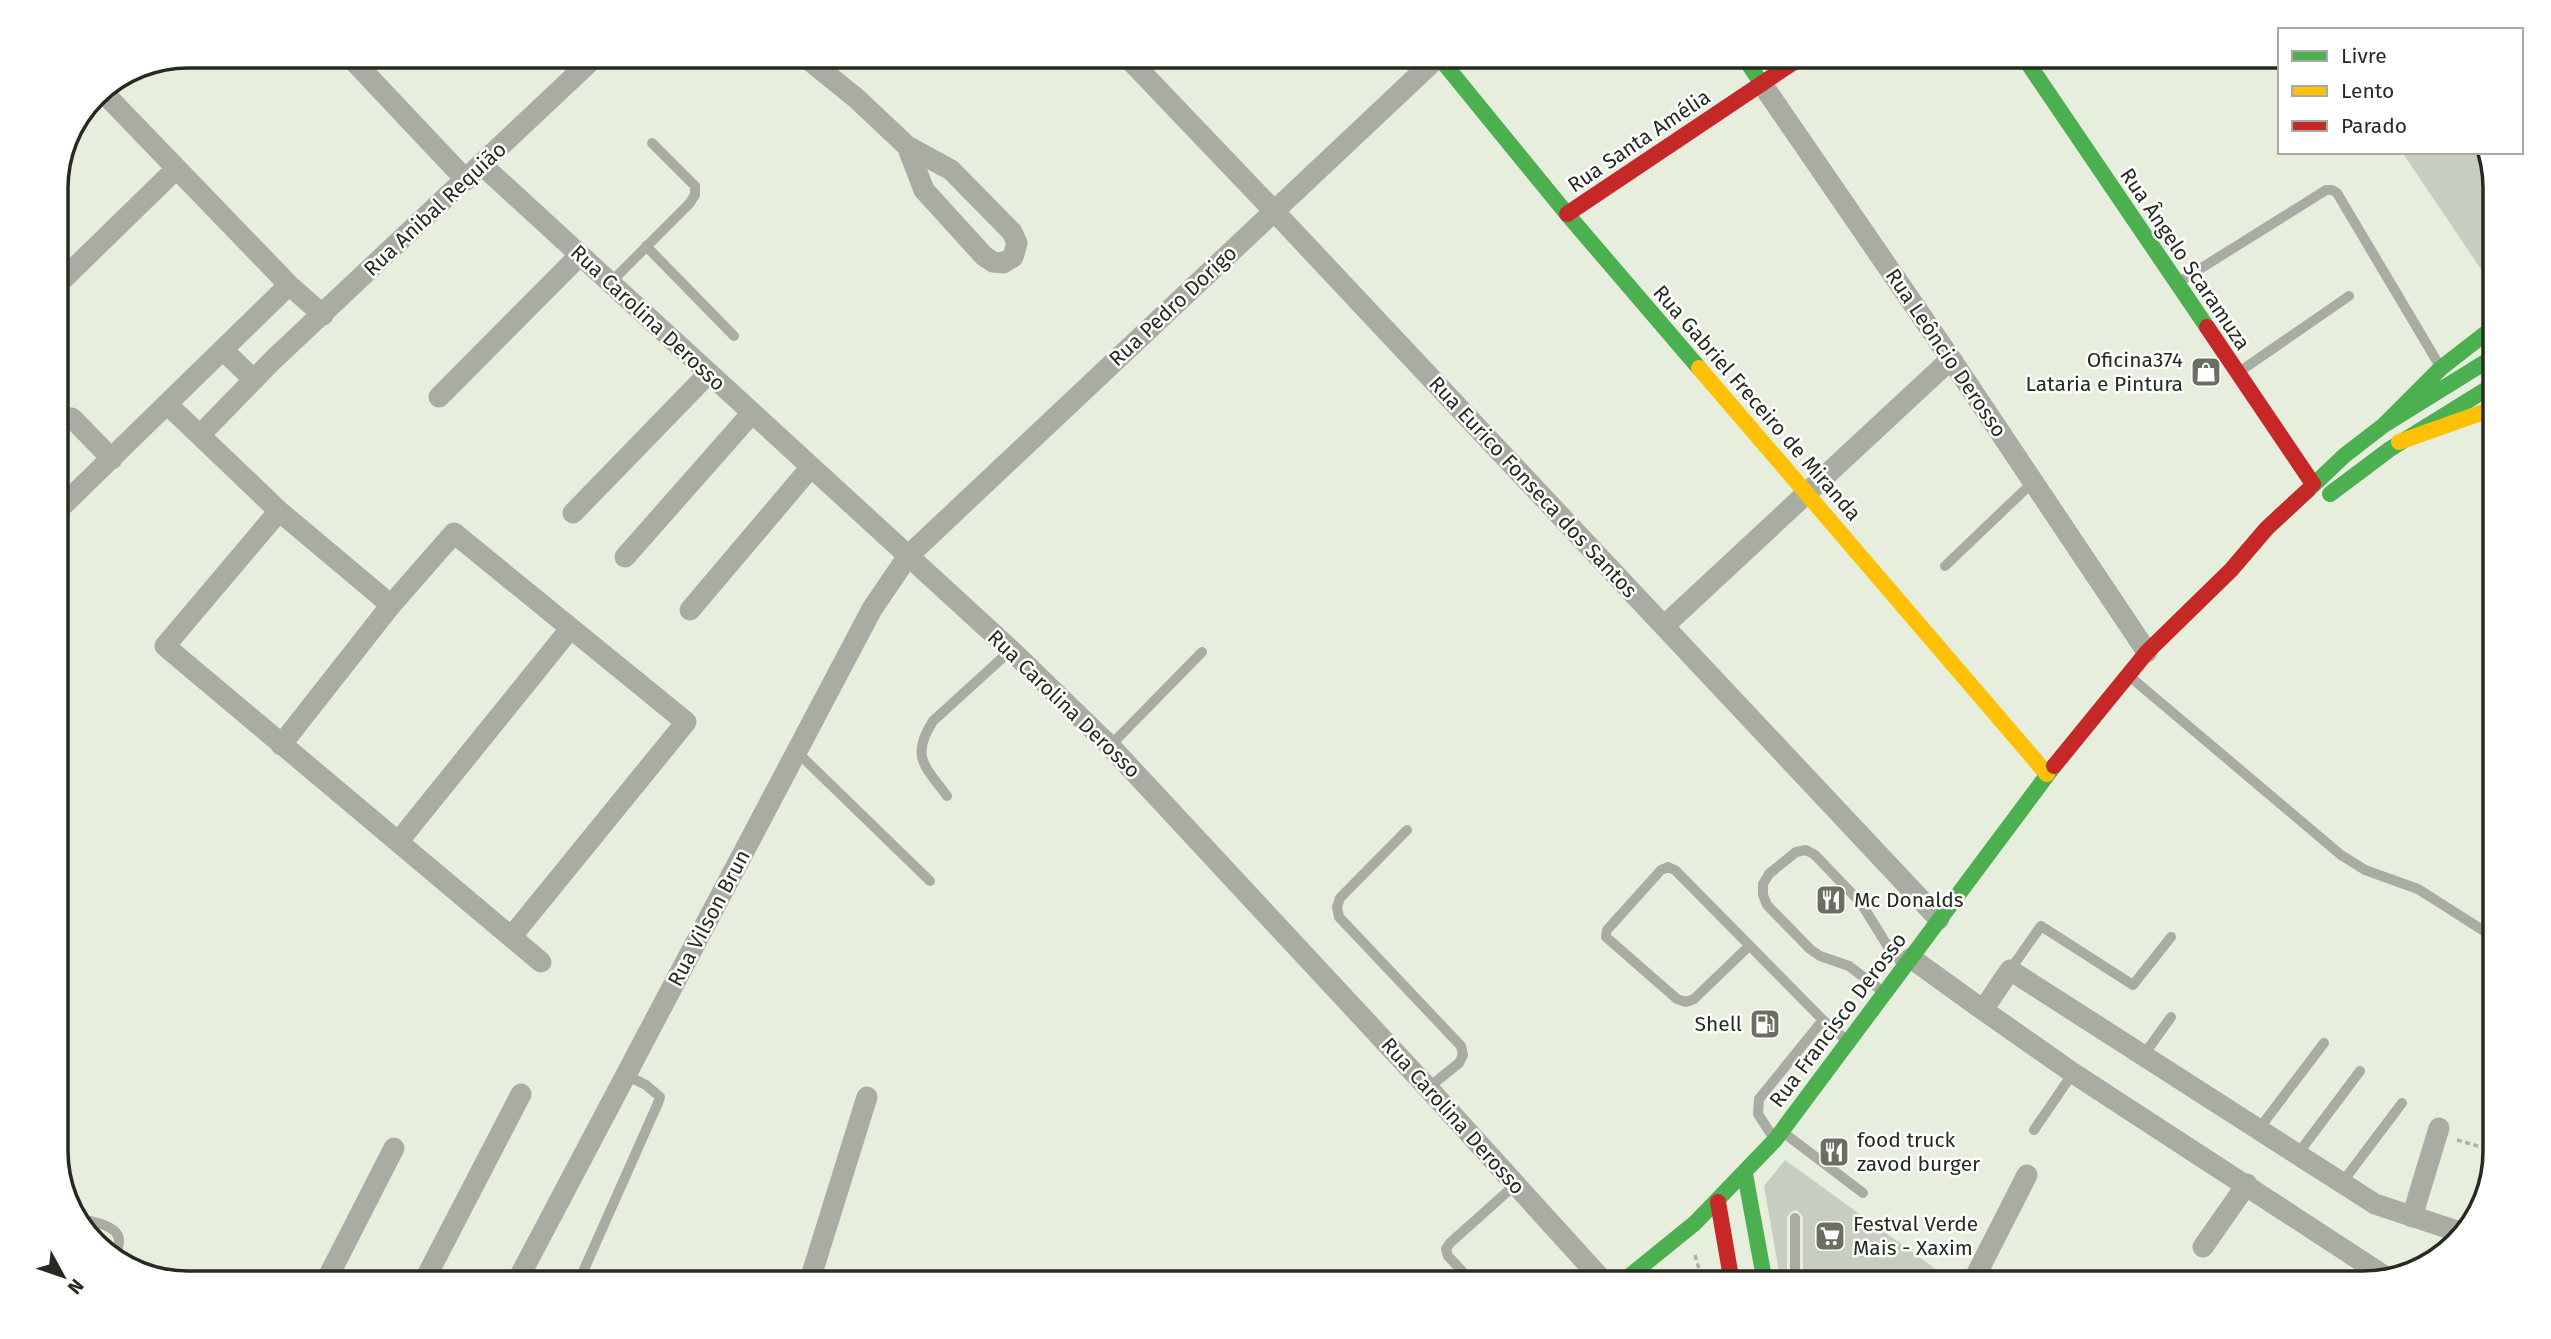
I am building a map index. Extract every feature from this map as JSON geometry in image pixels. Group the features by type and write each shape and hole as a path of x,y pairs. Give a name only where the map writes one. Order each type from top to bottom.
{"main road":[{"name":"Rua Gabriel Freceiro de Miranda","path":"1448,68 1567,214 2047,774"},
{"name":"Rua Leôncio Derosso","path":"1751,68 1762,84"},
{"name":"Rua Santa Amélia","path":"1567,214 1785,68"},
{"name":"Rua Ângelo Scaramuza","path":"2032,68 2313,484"},
{"path":"2384,425 2441,368 2482,336"},
{"name":"Rua Francisco Derosso","path":"1636,1271 1718,1202 1778,1135 2047,774 2147,652 2231,570 2267,528 2313,484 2384,425 2482,364"},
{"name":"Rua Francisco Derosso","path":"2231,570 2253,556 2358,470 2482,392"},
{"path":"2399,442 2482,413"},
{"path":"1745,1174 1763,1271"},
{"path":"1718,1202 1730,1271"}],"street":[{"path":"360,68 466,180"},
{"name":"Rua Anibal Requião","path":"200,435 273,360 323,316 583,68"},
{"path":"819,68 856,98 907,146 951,170 1012,232 1017,243 1013,257 1003,263 993,262 984,256 923,190 907,146"},
{"name":"Rua Eurico Fonseca dos Santos","path":"1138,68 1939,919"},
{"name":"Rua Pedro Dorigo","path":"908,556 1425,68"},
{"name":"Rua Leôncio Derosso","path":"1762,84 1951,359 2147,652"},
{"path":"109,98 289,285 323,316"},
{"name":"Rua Carolina Derosso","path":"482,165 1011,650 1110,746 1594,1271"},
{"path":"69,273 176,169"},
{"path":"439,397 580,255"},
{"path":"69,500 289,285"},
{"path":"223,350 254,380"},
{"path":"1664,626 1951,359"},
{"path":"573,513 709,373"},
{"path":"167,405 279,511 390,605"},
{"path":"625,557 752,412"},
{"path":"69,418 112,459"},
{"path":"690,610 811,467"},
{"path":"279,511 165,646 541,962"},
{"path":"281,745 390,605 454,533 686,722 512,936"},
{"name":"Rua Vilson Brun","path":"522,1271 872,609 908,556"},
{"path":"398,842 570,629"},
{"path":"1907,962 2376,1270"},
{"path":"1983,1010 2010,970 2341,1184 2375,1204 2452,1231"},
{"path":"429,1271 521,1094"},
{"path":"813,1271 867,1097"},
{"path":"2412,1217 2445,1133"},
{"path":"331,1271 394,1148"},
{"path":"1978,1271 2027,1175"},
{"path":"2203,1247 2246,1184"}],"lane":[{"path":"610,282 695,195 695,186 652,143"},
{"path":"2176,284 2326,190 2332,190 2337,193 2441,368"},
{"path":"646,246 734,336"},
{"path":"2237,373 2349,296"},
{"path":"1945,566 2033,482"},
{"path":"947,796 923,763 920,753 925,733 933,721 1011,650"},
{"path":"1110,746 1202,652"},
{"path":"2128,675 2341,856 2365,870 2418,889 2483,930"},
{"path":"797,752 930,881"},
{"path":"1407,830 1340,898 1337,907 1339,917 1461,1046 1463,1055 1459,1063 1428,1088"},
{"path":"1884,993 1849,966 1820,956 1810,949 1767,905 1763,884 1769,874 1796,852 1806,850 1815,855 1861,903 1891,950 1907,962"},
{"path":"1748,947 1694,999 1686,1002 1677,999 1606,937 1607,930 1661,870 1668,867 1675,870 1748,947 1848,1042"},
{"path":"2010,970 2041,926 2133,985 2171,937"},
{"path":"2143,1056 2171,1017"},
{"path":"1823,1020 1759,1099 1758,1114 1778,1135 1863,1193"},
{"path":"2258,1130 2324,1043"},
{"path":"2297,1156 2360,1071"},
{"path":"2034,1130 2073,1073"},
{"path":"583,1271 659,1103 660,1097 656,1091 626,1075"},
{"path":"2341,1184 2402,1103"},
{"path":"1462,1271 1448,1256 1446,1249 1516,1184"},
{"path":"1795,1218 1795,1271"},
{"path":"92,1222 109,1227 116,1233 119,1239 118,1247"}],"path":[{"path":"2445,1133 2483,1147"}],"building":[{"path":"2403,154 2477,154 2482,181 2482,271"},
{"name":"Festval Verde Mais - Xaxim","path":"1785,1160 1938,1271 1803,1271 1803,1218 1796,1210 1787,1217 1787,1271 1779,1271 1764,1186"}],"traffic: fast":[{"path":"1448,68 1567,214 1699,368"},
{"path":"1751,68 1762,84"},
{"path":"2031,68 2207,327"},
{"path":"2384,425 2441,368 2482,336"},
{"path":"2308,490 2345,455 2384,425 2482,364"},
{"path":"2330,494 2390,449 2482,392"},
{"path":"1636,1271 1695,1223 1775,1140 2054,766"},
{"path":"1745,1174 1763,1271"}],"traffic: slow":[{"path":"1699,368 2047,774"},
{"path":"2399,442 2482,413"}],"traffic: jam":[{"path":"1567,214 1785,68"},
{"path":"2207,327 2313,484"},
{"path":"2054,766 2147,652 2231,570 2267,528 2308,490"},
{"path":"1718,1202 1730,1271"}],"place":[{"name":"Oficina374 Lataria e Pintura","path":"2206,372"},
{"name":"Mc Donalds","path":"1831,900"},
{"name":"Shell","path":"1765,1024"},
{"name":"food truck zavod burger","path":"1834,1152"},
{"name":"Festval Verde Mais - Xaxim","path":"1830,1236"}]}
